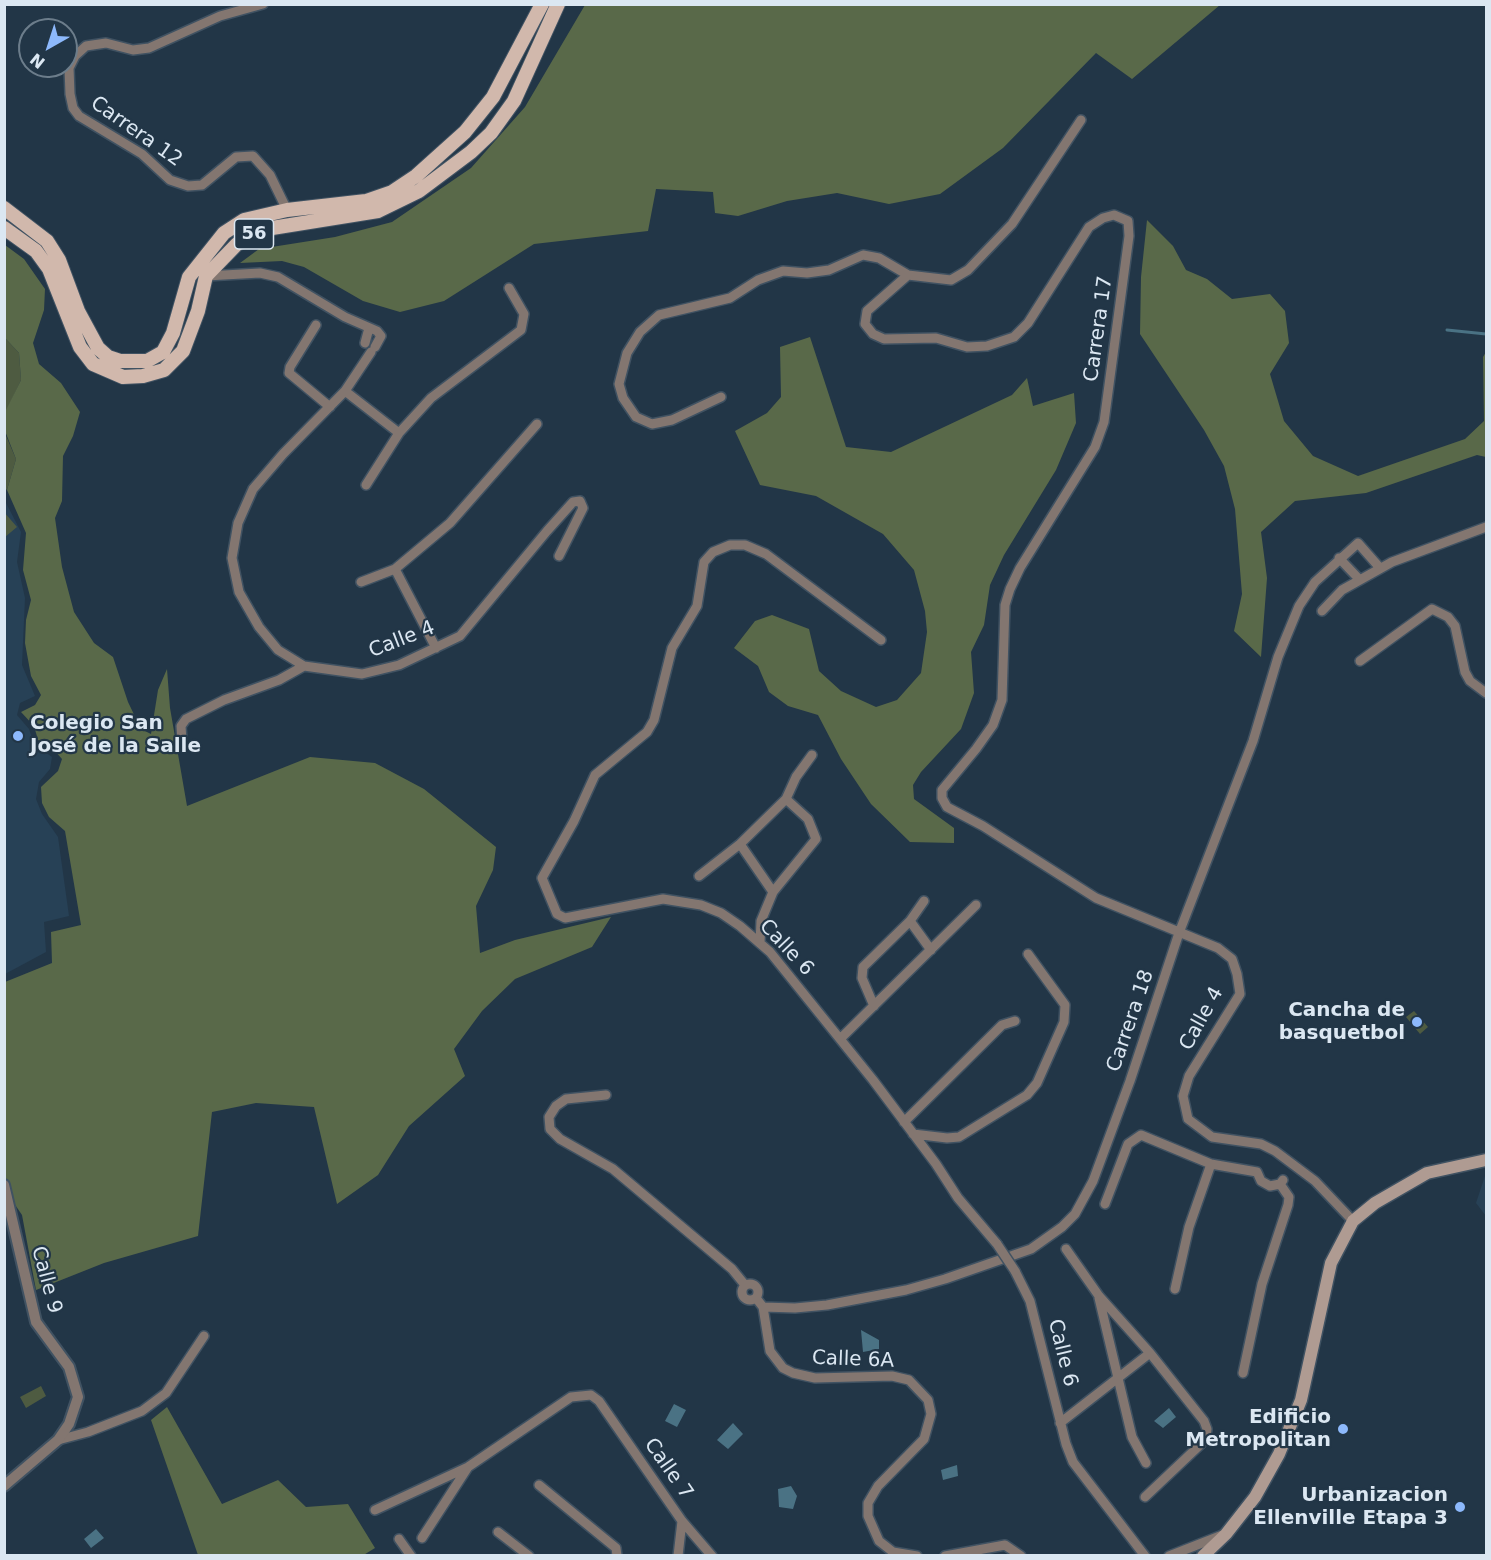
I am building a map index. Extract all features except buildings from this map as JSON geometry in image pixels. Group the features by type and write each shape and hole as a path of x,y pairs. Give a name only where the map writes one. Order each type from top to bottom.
{"main road":[{"name":"56","path":"4,208 36,229 53,250 78,311 98,348 108,357 131,362 147,360 162,352 173,333 189,277 224,233 244,220 287,210 366,201 392,192 416,177 465,132 493,97 542,4"},
{"name":"56","path":"206,276 221,258 254,234 272,228 378,212 404,200 453,167 504,118 558,4"},
{"path":"4,228 36,251 49,269 80,347 93,364 123,377 143,376 164,370 174,362 183,351 198,311 206,276"},
{"path":"1203,1556 1226,1534 1255,1497 1280,1454 1301,1400 1331,1263 1353,1221 1375,1203 1427,1173 1486,1160"}],"street":[{"name":"Carrera 12","path":"263,4 220,16 149,48 133,50 105,43 86,46 75,56 69,68 70,94 73,108 79,116 142,154 170,180 188,186 202,185 236,157 253,156 270,175 287,210"},
{"path":"722,397 672,420 652,424 636,417 622,398 619,384 627,353 640,332 659,315 730,298 758,280 783,271 807,273 829,270 863,255 879,258 908,275 951,280 968,270 1012,224 1081,120"},
{"name":"Carrera 17","path":"908,275 867,311 865,324 873,334 884,339 925,337 967,347 987,346 1014,337 1028,323 1089,227 1103,218 1114,215 1125,219 1130,224 1104,422 1095,447 1020,568 1010,589 1005,605 1002,700 993,725 942,790 942,798"},
{"name":"Calle 4","path":"206,276 268,274 369,328 369,348 345,391 283,453 253,489 238,523 232,558 239,592 259,627 279,650 304,666 362,674 399,665 436,648 460,636 547,531 573,502 580,501 583,508 559,556"},
{"path":"366,485 399,432 431,398 521,330 524,314 509,288"},
{"path":"316,325 290,367 290,373 330,407"},
{"path":"345,391 399,432"},
{"path":"362,582 395,569 450,523 537,424"},
{"path":"1322,611 1342,590 1380,568 1486,527"},
{"name":"Carrera 18","path":"763,1307 795,1308 827,1305 906,1290 1031,1249 1062,1227 1075,1214 1093,1181 1130,1081 1179,933 1253,741 1278,657 1299,606 1315,582 1358,543 1380,568"},
{"name":"Calle 6","path":"881,640 766,554 745,545 730,545 713,552 704,562 697,606 672,648 651,726 638,742 595,775 574,821 542,878 557,914 566,918 644,902 682,900 721,914 760,943 840,1039 913,1134 958,1198 997,1244 1015,1271 1030,1301 1060,1423 1073,1462 1145,1556"},
{"path":"1339,558 1359,579"},
{"path":"395,569 436,648"},
{"path":"1360,661 1432,609 1448,617 1455,626 1465,672 1470,681 1486,693"},
{"path":"182,741 181,726 186,719 224,700 279,680 304,666"},
{"path":"699,876 740,843 786,799 796,777 812,755"},
{"name":"Calle 4","path":"942,798 947,807 983,826 1096,898 1218,948 1232,959 1240,994 1190,1076 1183,1096 1188,1119 1212,1137 1261,1144 1275,1150 1316,1181 1353,1221"},
{"path":"760,943 761,921 773,892 816,839 808,819 786,799"},
{"path":"740,843 773,892"},
{"path":"874,1006 861,973 910,921 924,901"},
{"path":"840,1039 976,905"},
{"path":"910,921 932,950"},
{"path":"913,1134 959,1137 1027,1095 1037,1083 1064,1022 1065,1005 1028,954"},
{"path":"904,1122 1002,1025 1015,1021"},
{"name":"Calle 6A","path":"606,1095 566,1099 556,1106 549,1116 550,1129 560,1139 613,1168 732,1269 745,1285 742,1289 744,1298 752,1300 756,1298 763,1307 770,1351 783,1368 815,1378 892,1376 909,1380 928,1400 931,1414 924,1439 878,1486 868,1503 868,1516 879,1541 893,1552 917,1556"},
{"path":"1105,1204 1128,1144 1141,1135 1211,1164 1259,1168 1265,1184 1282,1182 1289,1197 1288,1205 1265,1275 1243,1372"},
{"path":"1175,1289 1189,1227 1211,1164"},
{"name":"Calle 9","path":"4,1185 36,1322 69,1367 78,1397 69,1424 58,1440"},
{"path":"1066,1249 1099,1296 1150,1353 1204,1421 1206,1437 1145,1497"},
{"path":"1099,1296 1132,1437 1146,1463"},
{"path":"4,1486 58,1440 88,1432 142,1411 166,1393 204,1336"},
{"path":"1060,1423 1150,1353"},
{"name":"Calle 7","path":"468,1467 571,1397 591,1395 599,1401 682,1521 712,1556"},
{"path":"375,1510 468,1467"},
{"path":"422,1538 468,1467"},
{"path":"539,1485 616,1548 617,1556"},
{"path":"678,1556 682,1521"},
{"path":"498,1532 529,1556"},
{"path":"1169,1556 1182,1549 1226,1534"},
{"path":"399,1539 411,1556"},
{"path":"945,1556 1005,1545 1021,1556"},
{"path":"1182,1549 1191,1551 1193,1556"}],"shaded area":[{"name":"Colegio San José de la Salle","path":"4,499 21,532 17,562 25,598 22,665 35,696 20,703 17,715 29,729 34,744 52,757 50,769 39,782 36,799 42,814 58,837 69,916 44,922 46,952 5,974"},
{"path":"1486,1173 1486,1216 1476,1203"},
{"path":"861,1330 879,1340 879,1349 863,1352"},
{"path":"674,1404 686,1410 677,1427 665,1421"},
{"path":"1169,1408 1176,1417 1163,1428 1154,1421"},
{"path":"733,1423 743,1434 728,1449 717,1440"},
{"path":"957,1465 958,1476 943,1480 941,1470"},
{"path":"791,1486 797,1496 793,1509 779,1507 778,1489"},
{"path":"96,1529 104,1538 91,1548 84,1539"}],"green space":[{"path":"585,5 1220,5 1132,79 1096,53 1003,148 940,194 889,204 837,193 787,201 738,216 715,213 713,192 656,189 648,231 534,244 444,301 400,312 363,301 304,267 282,261 240,263 259,249 335,237 392,222 471,168 525,107"},
{"path":"1147,220 1173,246 1186,270 1207,279 1232,299 1270,294 1285,311 1289,343 1270,374 1284,421 1313,456 1358,476 1465,439 1484,421 1483,357 1486,352 1486,457 1477,455 1366,493 1295,501 1261,532 1267,578 1261,657 1234,631 1242,594 1235,509 1224,466 1204,430 1140,334 1141,277"},
{"path":"5,245 24,259 45,289 44,310 33,343 39,364 61,383 80,412 73,436 63,456 62,501 55,518 62,567 74,612 94,643 113,657 128,702 141,729 151,734 158,690 167,669 170,708 187,806 310,757 375,763 424,789 496,847 493,870 476,906 480,953 515,940 611,917 592,947 515,979 482,1011 454,1049 465,1076 409,1126 378,1175 337,1204 314,1107 256,1103 212,1112 198,1236 104,1263 36,1290 22,1215 5,1190 5,982 52,963 51,932 81,925 65,831 49,817 42,803 41,787 58,771 62,759 53,749 38,740 34,726 21,712 35,705 41,695 31,676 25,643 26,620 31,600 23,570 26,533 7,490 16,459 5,431 4,414 21,380 19,353 5,338"},
{"path":"810,337 846,447 891,452 1012,395 1027,378 1033,406 1074,393 1076,423 1056,470 1004,555 990,585 984,625 971,652 974,693 961,729 921,772 913,785 914,799 954,828 954,843 910,842 871,804 841,759 818,715 788,706 769,692 758,666 734,648 755,621 772,615 809,629 819,671 841,691 876,707 897,700 921,673 927,632 925,611 914,570 883,534 816,496 760,485 735,431 767,413 781,397 780,347"},
{"path":"5,338 19,353 21,380 5,414"},
{"path":"4,431 16,459 7,490 4,487"},
{"path":"4,512 17,527 5,537 4,537"},
{"name":"Cancha de basquetbol","path":"1414,1011 1428,1027 1420,1034 1406,1017"},
{"path":"41,1386 46,1396 26,1408 20,1397"},
{"path":"167,1407 222,1504 278,1480 306,1507 348,1504 375,1548 362,1556 198,1555 151,1420"}],"waterway":[{"path":"1447,330 1486,334"}],"place":[{"name":"Colegio San José de la Salle","path":"18,736"},
{"name":"Cancha de basquetbol","path":"1417,1022"},
{"name":"Edificio Metropolitan","path":"1343,1429"},
{"name":"Urbanizacion Ellenville Etapa 3","path":"1460,1507"}]}
